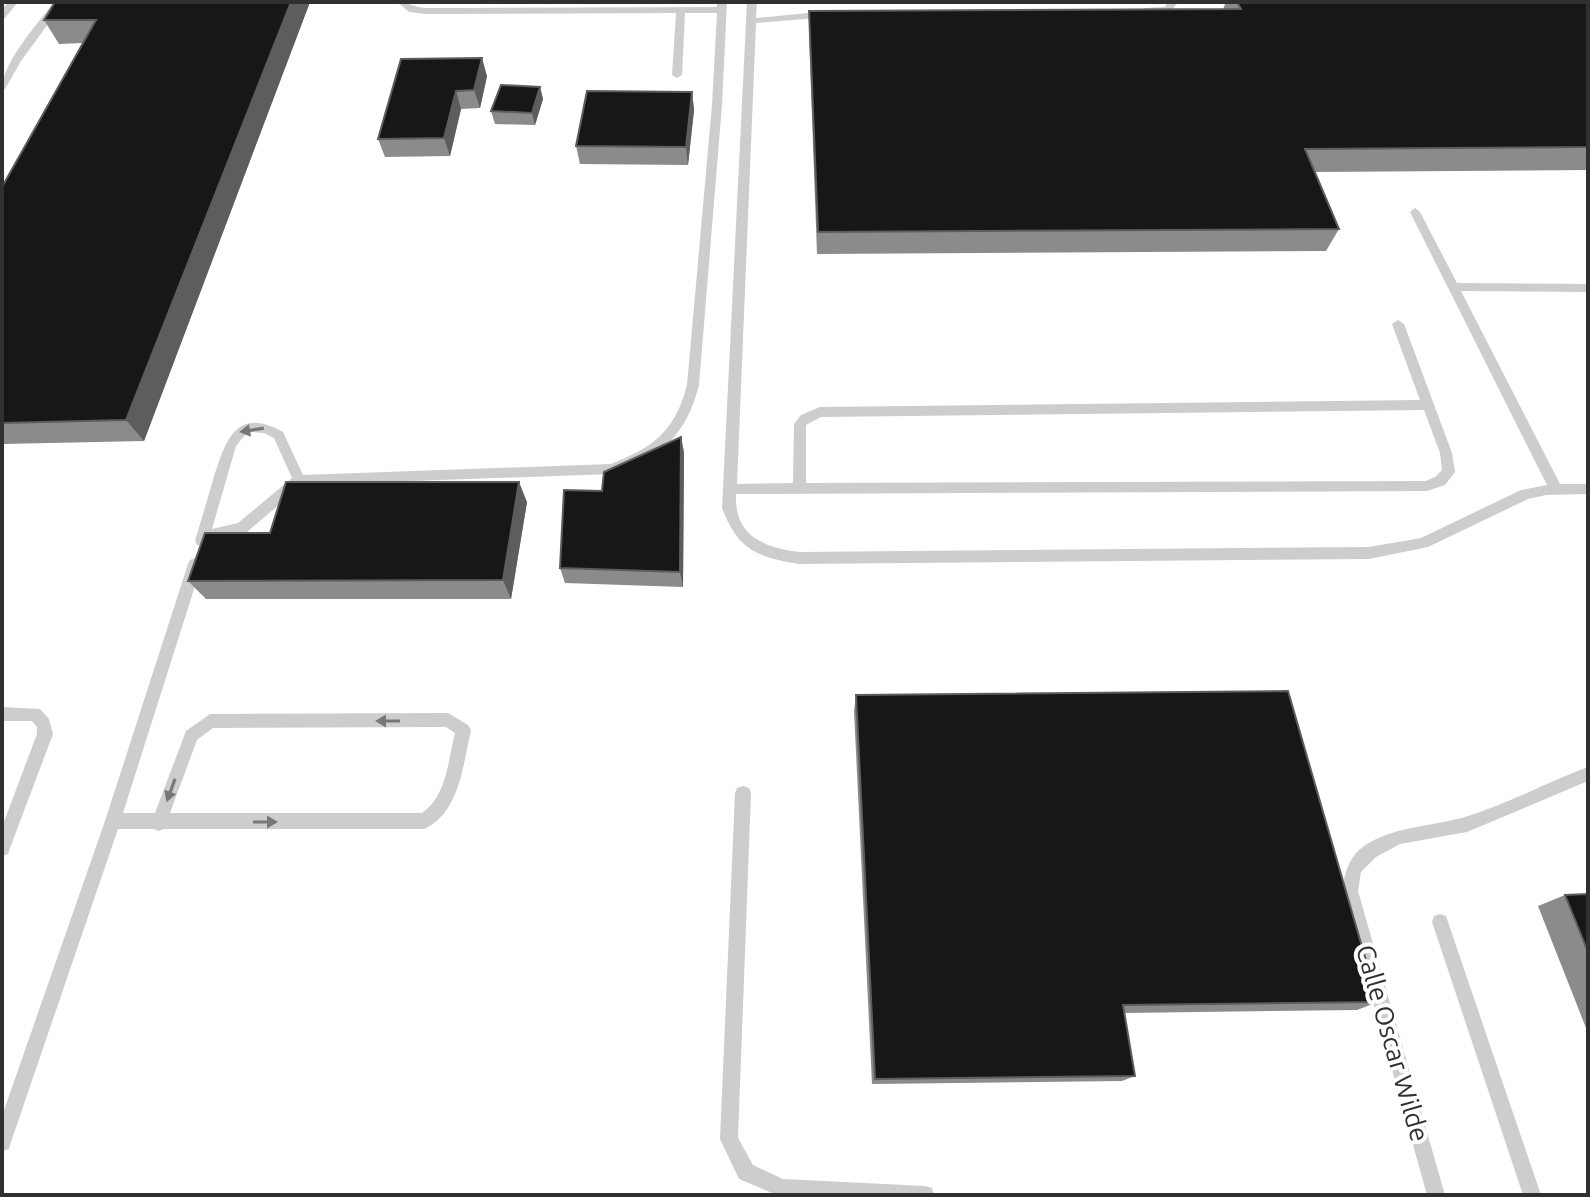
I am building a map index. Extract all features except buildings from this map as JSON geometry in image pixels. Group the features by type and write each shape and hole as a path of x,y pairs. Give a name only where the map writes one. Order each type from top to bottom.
{"lane":[{"path":"2,16 13,2"},
{"path":"2,87 16,61 59,2"},
{"path":"204,536 242,528 299,480 612,469 641,458 676,431 688,409 693,385 722,6 681,10 425,11 412,10 402,2"},
{"path":"752,2 729,508 736,530 752,546 767,553 799,558 1369,553 1423,543 1526,494 1588,489"},
{"path":"1128,11 1159,11 1168,9 1173,2"},
{"path":"677,75 681,10"},
{"path":"751,21 847,13"},
{"path":"1415,212 1556,490"},
{"path":"1453,287 1588,288"},
{"path":"730,489 1427,486 1440,481 1449,472 1446,453 1398,324"},
{"path":"799,489 800,424 805,418 820,412 1428,405"},
{"path":"2,1142 113,821 230,445 239,432 260,426 279,435 299,480"},
{"path":"2,714 35,714 44,724 45,734 2,848"},
{"path":"113,821 159,823 424,821 443,806 463,730 448,720 210,721 191,736 159,823"},
{"name":"Calle Oscar Wilde","path":"1436,1195 1350,891 1354,868 1370,851 1398,837 1467,824 1588,774"},
{"path":"743,793 729,1139 746,1172 783,1188 925,1195"},
{"path":"1440,922 1532,1195"}]}
